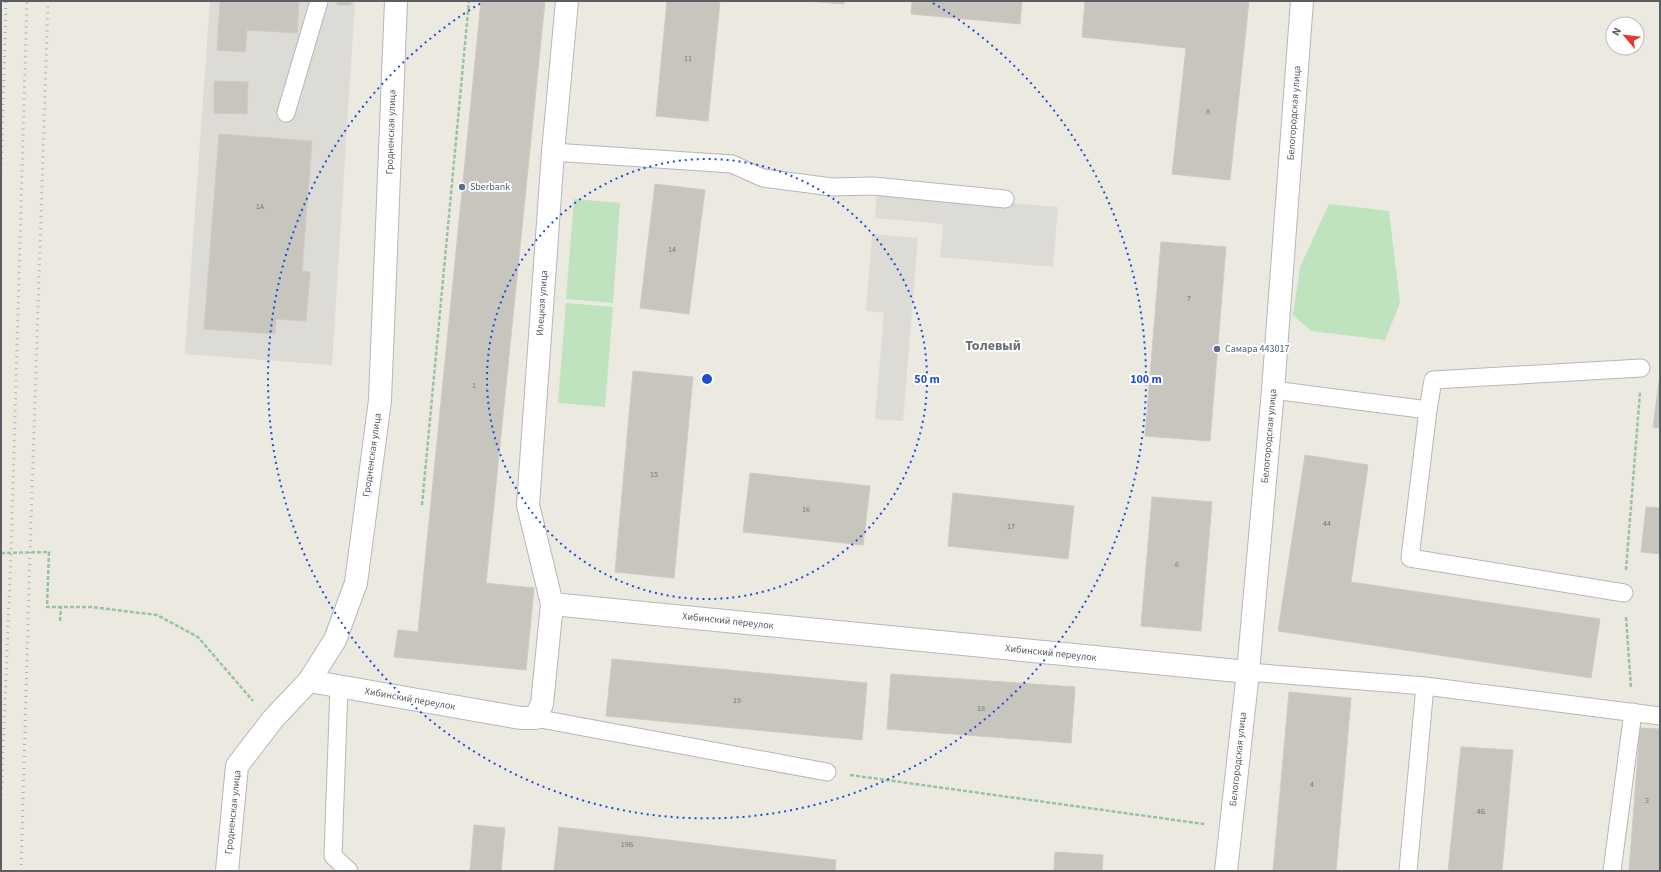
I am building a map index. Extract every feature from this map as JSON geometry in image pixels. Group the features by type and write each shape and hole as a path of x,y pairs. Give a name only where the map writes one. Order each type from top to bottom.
{"street":[{"name":"Гродненская улица","path":"227,871 237,766 273,719 310,681 335,640 356,583 380,400 396,1"},
{"name":"Илецкая улица","path":"552,604 528,506 553,152 567,1"},
{"name":"Белогородская улица","path":"1226,871 1248,672 1273,390 1302,1"},
{"name":"Хибинский переулок","path":"552,604 1248,672"},
{"path":"535,718 542,704 552,604"},
{"name":"Хибинский переулок","path":"310,681 521,718 535,718"}],"lane":[{"path":"286,113 319,1"},
{"path":"553,152 732,164 763,178 832,187 873,186 1005,199"},
{"path":"1624,593 1410,558 1433,380 1641,368"},
{"path":"1273,390 1428,410"},
{"path":"1248,672 1425,686 1660,716"},
{"path":"1408,871 1425,686"},
{"path":"339,687 333,856 349,871"},
{"path":"1612,871 1633,712"},
{"path":"535,718 827,772"}],"path":[{"path":"422,505 469,1"},
{"path":"1633,712 1624,593 1639,417 1641,368"},
{"path":"1,553 49,552 47,607 113,609 157,616 198,636 258,708 273,719"},
{"path":"60,621 61,607"},
{"path":"827,772 1207,824"}],"shaded area":[{"path":"210,1 355,1 332,365 185,354"},
{"path":"877,192 1058,207 1053,267 940,257 943,224 875,218"},
{"path":"872,234 918,238 903,421 875,419 884,313 866,311"}],"green space":[{"path":"574,199 620,203 613,303 566,299"},
{"path":"1329,204 1389,211 1400,303 1385,340 1311,331 1293,315 1300,267"},
{"path":"566,303 613,307 605,407 558,403"}],"building":[{"path":"220,1 299,1 297,33 247,30 245,52 217,50"},
{"path":"337,1 351,1 351,5 337,5"},
{"path":"481,1 545,1 486,583 534,588 526,670 394,657 398,630 418,632"},
{"path":"667,1 720,1 708,121 656,116"},
{"path":"806,1 844,1 844,4"},
{"path":"912,1 1022,1 1020,24 911,14"},
{"path":"1085,1 1249,1 1230,180 1172,174 1186,48 1082,37"},
{"path":"214,81 248,82 247,114 214,113"},
{"path":"219,134 312,141 302,271 310,272 306,321 276,319 275,334 204,329"},
{"path":"655,184 705,190 689,314 640,308"},
{"path":"1161,242 1226,247 1210,441 1145,436"},
{"path":"633,371 693,377 674,578 615,572"},
{"path":"1660,382 1660,428 1653,427"},
{"path":"1305,455 1368,465 1351,582 1600,619 1591,678 1278,631"},
{"path":"750,473 870,486 863,545 743,532"},
{"path":"953,493 1074,506 1068,559 948,546"},
{"path":"1152,497 1212,502 1201,631 1141,626"},
{"path":"1646,507 1660,508 1660,554 1641,552"},
{"path":"612,659 867,683 862,740 606,716"},
{"path":"891,674 1075,687 1071,743 887,729"},
{"path":"1289,692 1351,698 1336,871 1273,871"},
{"path":"1640,728 1660,729 1660,871 1629,871"},
{"path":"1461,747 1513,750 1502,871 1448,871"},
{"path":"474,825 505,828 501,871 470,871"},
{"path":"559,827 836,860 835,871 554,871"},
{"path":"1055,852 1103,855 1102,871 1054,871"}],"railway":[{"path":"1,177 6,1"},
{"path":"1,801 11,553 27,1"},
{"path":"21,871 48,1"}],"place":[{"name":"Sberbank","path":"462,187"},
{"name":"Самара 443017","path":"1217,349"}],"district":[{"name":"Толевый","path":"993,346"}]}
